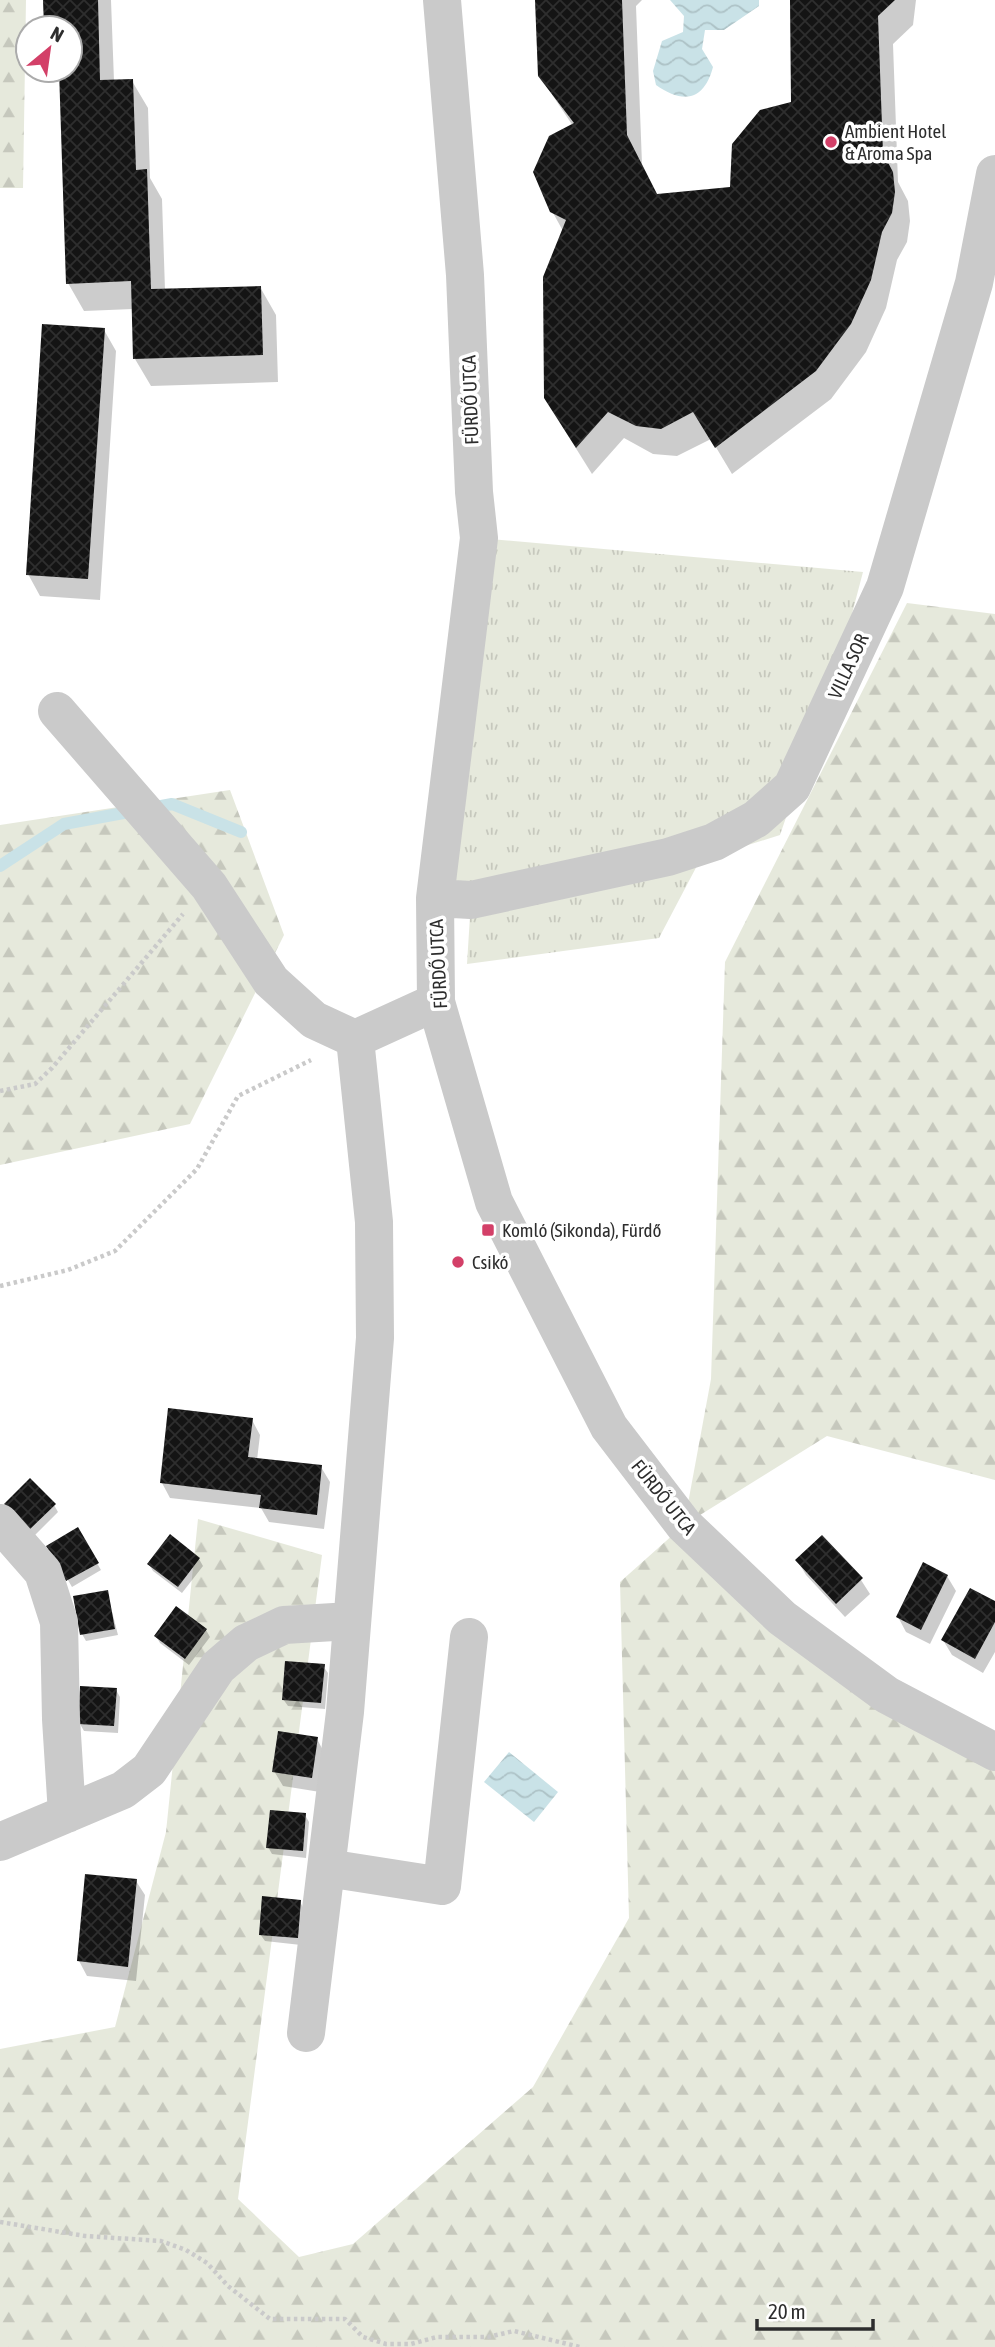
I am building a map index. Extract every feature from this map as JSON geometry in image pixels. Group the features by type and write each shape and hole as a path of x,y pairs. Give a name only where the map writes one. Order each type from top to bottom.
{"street":[{"name":"FÜRDŐ UTCA","path":"442,0 464,275 474,492 480,538 435,898 436,1002 494,1202 609,1427 684,1525 782,1618 887,1695 995,1752"},
{"name":"VILLA SOR","path":"435,898 471,900 668,858 714,842 756,820 792,787 885,587 974,283 995,174"},
{"path":"57,711 209,886 271,981 314,1020 355,1039 436,1002"},
{"path":"306,2033 345,1712 375,1338 374,1222 355,1039"},
{"path":"0,1523 43,1572 59,1622 67,1814"},
{"path":"0,1842 123,1790 149,1770 218,1667 246,1643 284,1625 351,1621"},
{"path":"327,1868 442,1886 469,1637"}],"path":[{"path":"0,1091 35,1084 52,1068 156,942 209,886"},
{"path":"0,1286 68,1270 115,1251 197,1169 238,1096 355,1039"},
{"path":"0,2222 85,2236 161,2241 186,2250 207,2263 228,2286 270,2319 297,2321 321,2316 345,2319 363,2337 386,2344 411,2344 437,2337 488,2337 514,2331 580,2347"}],"green space":[{"path":"0,0 26,0 26,14 14,14 14,84 25,84 23,188 0,188"},
{"path":"479,538 863,572 839,663 780,835 700,860 659,938 467,964 471,900 435,898"},
{"path":"907,603 995,614 995,1480 827,1436 684,1525 711,1379 725,962"},
{"path":"230,790 284,935 190,1124 0,1165 0,825"},
{"path":"198,1519 322,1555 238,2199 299,2257 353,2244 533,2087 629,1918 620,1582 684,1525 995,1752 995,2347 0,2347 0,2049 115,2027 166,1832"}],"water":[{"path":"670,0 759,0 759,6 724,30 705,30 702,49 713,67 704,87 691,96 675,95 656,85 653,71 662,41 683,32 684,16"},
{"path":"509,1752 558,1792 534,1822 484,1782"}],"building":[{"path":"43,0 98,0 100,80 133,79 136,170 147,169 151,289 261,286 263,355 133,359 131,281 66,284 59,84 84,84 84,14 44,14"},
{"path":"535,0 622,0 627,135 657,194 730,187 732,144 760,110 791,102 790,0 895,0 878,16 883,153 893,172 895,192 892,213 882,232 871,280 851,324 816,371 715,448 693,412 661,429 636,426 608,412 576,448 544,398 543,277 566,220 550,212 533,172 549,136 574,123 538,76"},
{"path":"42,324 105,328 88,579 26,575"},
{"path":"168,1408 253,1418 248,1457 322,1465 317,1515 259,1508 261,1495 160,1483"},
{"path":"30,1478 56,1504 29,1530 4,1504"},
{"path":"78,1527 99,1563 66,1581 46,1546"},
{"path":"170,1534 200,1558 178,1587 147,1564"},
{"path":"822,1535 863,1578 836,1604 795,1560"},
{"path":"923,1562 948,1575 921,1630 896,1617"},
{"path":"970,1588 995,1601 995,1622 975,1659 941,1640"},
{"path":"108,1590 115,1629 80,1635 73,1596"},
{"path":"176,1606 207,1629 185,1659 154,1636"},
{"path":"285,1661 325,1664 321,1703 282,1700"},
{"path":"80,1686 117,1688 114,1726 78,1724"},
{"path":"278,1731 318,1737 312,1778 272,1772"},
{"path":"270,1810 306,1813 303,1851 266,1848"},
{"path":"85,1874 137,1879 128,1967 77,1961"},
{"path":"262,1896 301,1900 298,1938 259,1935"}],"waterway":[{"path":"0,866 64,824 172,804 241,832"}],"place":[{"name":"Ambient Hotel & Aroma Spa","path":"831,142"},
{"name":"Komló (Sikonda), Fürdő","path":"488,1230"},
{"name":"Csikó","path":"458,1262"}]}
